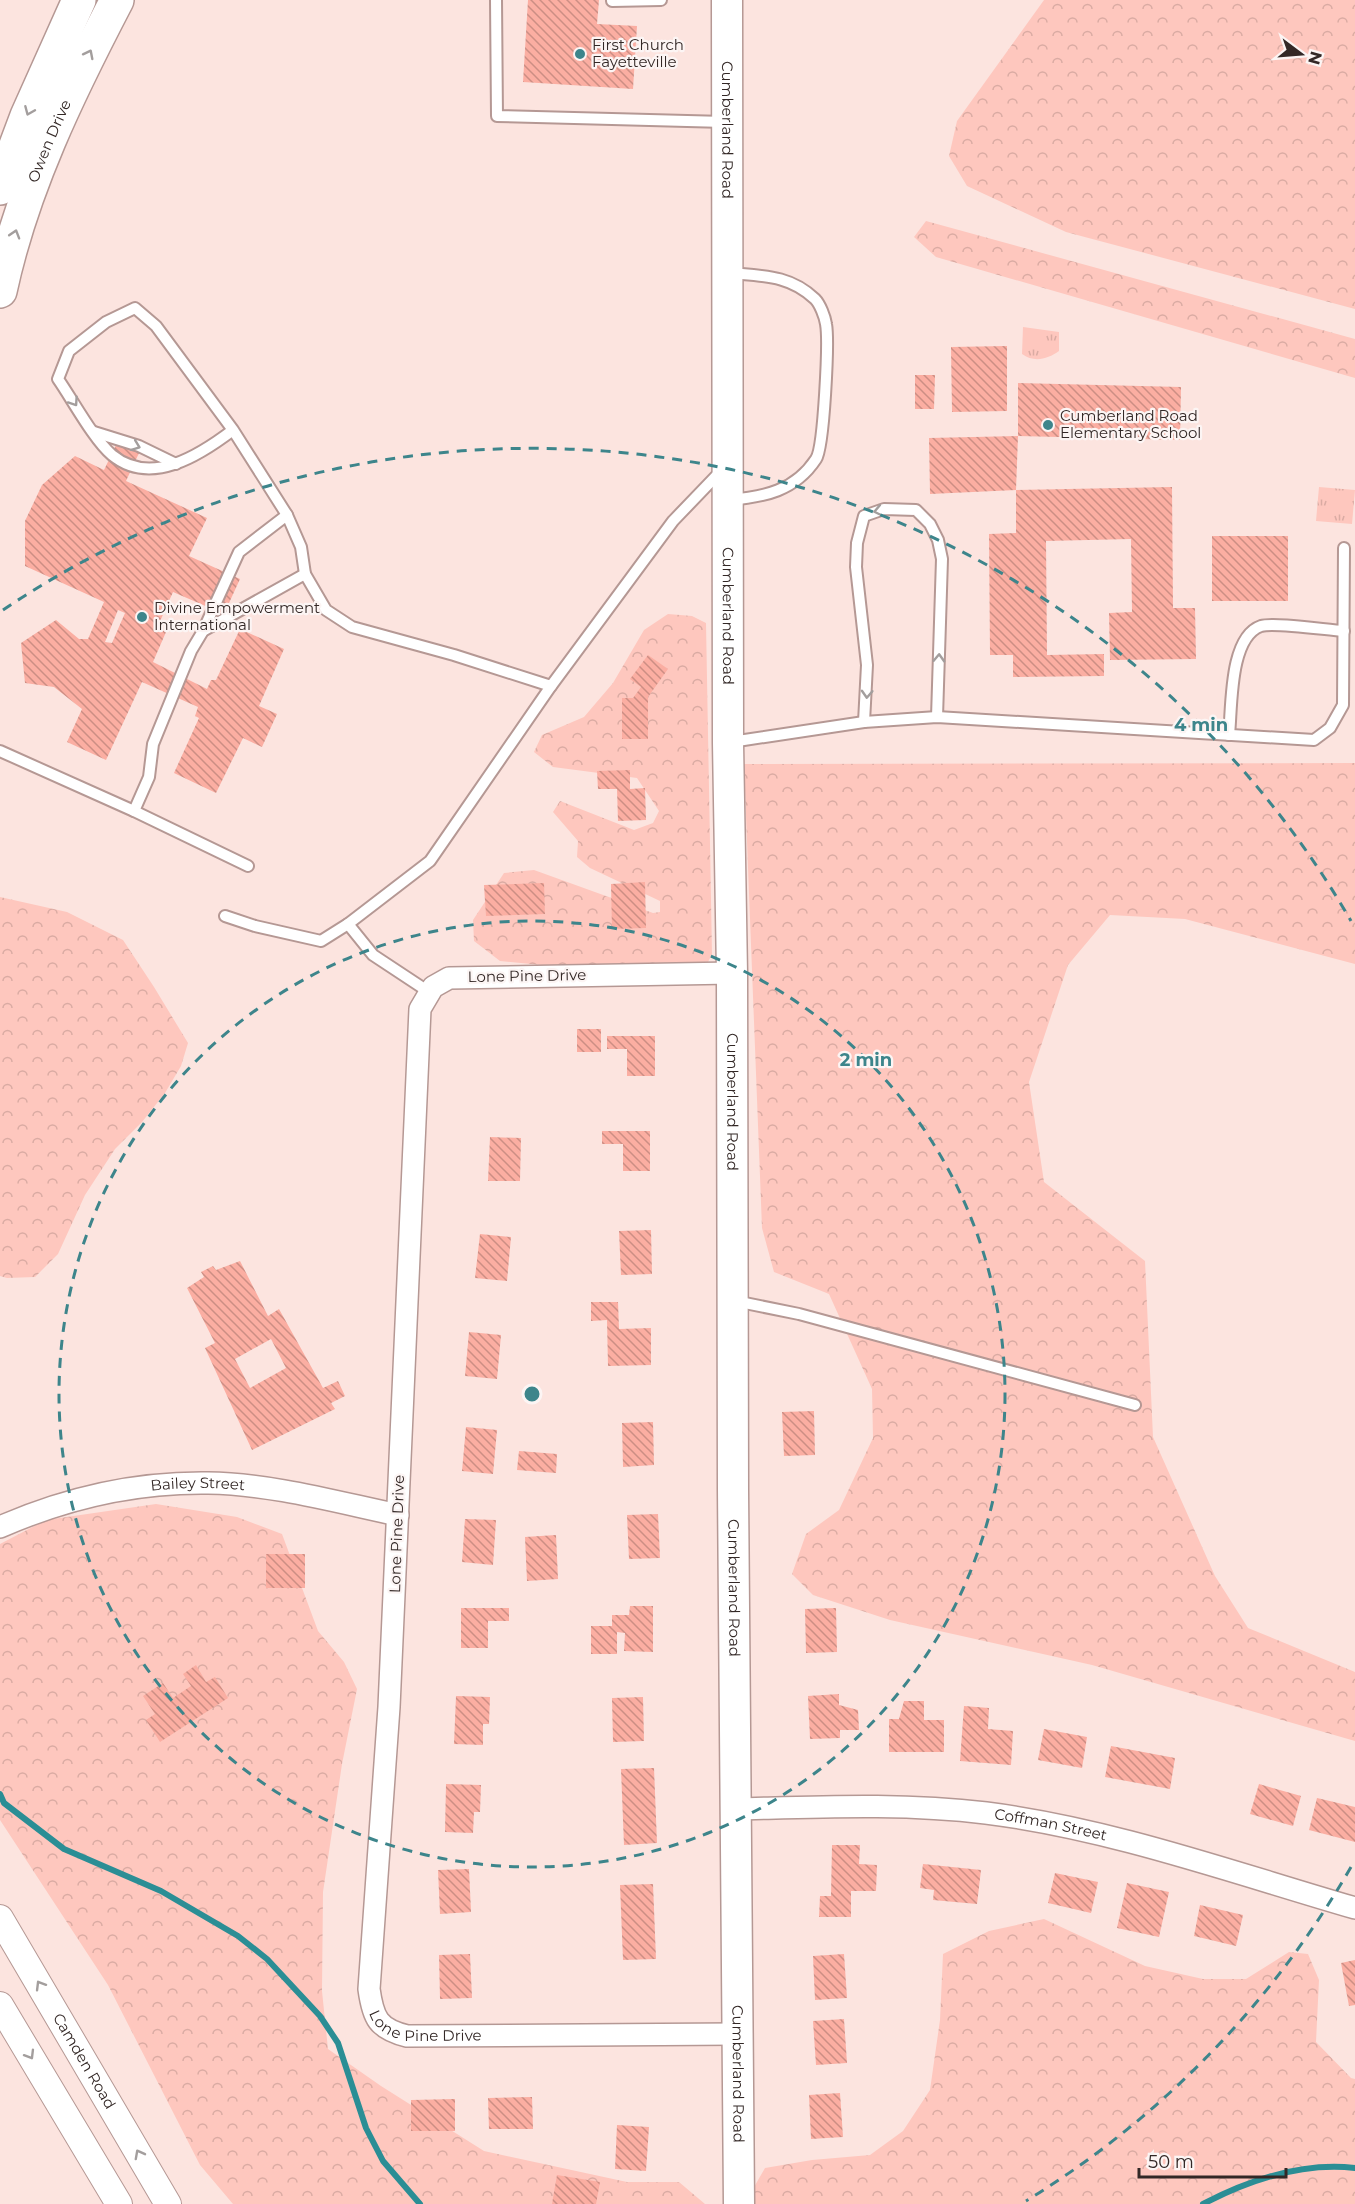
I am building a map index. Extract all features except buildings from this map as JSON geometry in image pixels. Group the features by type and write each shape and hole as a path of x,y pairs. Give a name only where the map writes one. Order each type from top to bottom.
{"highway":[{"name":"Owen Drive","path":"0,291 19,219 68,93 117,0"},
{"name":"Owen Drive","path":"0,188 27,116 76,1"}],"main road":[{"name":"Cumberland Road","path":"727,0 728,742 732,973 737,1809 736,2034 739,2204"}],"street":[{"name":"Lone Pine Drive","path":"732,973 463,976 449,978 429,992 420,1009 389,1707 369,1989 375,2019 390,2032 407,2036 736,2034"},
{"name":"Bailey Street","path":"0,1527 28,1515 84,1497 145,1486 209,1483 272,1490 398,1515"},
{"name":"Coffman Street","path":"737,1809 879,1805 987,1813 1054,1825 1141,1846 1355,1908"},
{"name":"Camden Road","path":"0,1918 168,2204"},
{"path":"0,2005 119,2204"}],"lane":[{"path":"496,0 497,116 727,122"},
{"path":"612,1 661,0"},
{"path":"727,272 795,282 818,301 826,324 823,439 817,459 792,485 760,497 728,501"},
{"path":"233,430 206,450 170,467 133,467 111,455 58,379 69,351 106,322 135,308 156,326 233,430 287,515 301,547 305,574 326,610 352,627 454,655 551,686"},
{"path":"94,432 139,446 176,464"},
{"path":"225,915 255,926 321,941 348,924 430,861 551,686 673,522 728,464"},
{"path":"864,722 867,665 856,567 857,543 864,516 893,508 916,510 924,516 938,540 942,591 937,717"},
{"path":"134,810 149,777 153,744 191,651 239,552 287,515"},
{"path":"728,742 864,722 937,717 1314,740 1330,728 1343,705 1344,548"},
{"path":"202,631 305,574"},
{"path":"1229,735 1236,659 1251,631 1263,625 1344,631"},
{"path":"0,751 134,810 248,866"},
{"path":"348,924 373,955 429,992"},
{"path":"733,1300 799,1314 1135,1405"}],"green space":[{"path":"1044,0 1355,0 1355,309 1066,232 967,186 949,156 957,121"},
{"path":"926,221 1355,339 1355,378 936,257 914,237"},
{"path":"1023,327 1059,332 1059,351 1041,359 1022,354"},
{"path":"1319,487 1355,490 1352,524 1316,521"},
{"path":"668,614 692,616 706,623 712,954 707,964 562,967 500,961 474,941 473,920 504,873 534,870 653,913 660,912 660,901 590,868 577,857 578,841 553,812 560,801 634,830 653,823 659,811 637,778 553,767 534,752 542,735 584,717 613,683 644,630"},
{"path":"1355,763 1355,964 1185,919 1110,915 1068,965 1029,1082 1044,1182 1145,1261 1153,1437 1215,1576 1248,1628 1355,1672 1355,1741 1092,1665 890,1620 813,1595 792,1574 806,1534 839,1510 873,1438 872,1389 829,1294 774,1272 762,1228 744,764"},
{"path":"0,897 67,912 123,940 188,1043 181,1066 165,1093 142,1122 115,1149 85,1195 58,1254 35,1277 0,1276"},
{"path":"156,1504 237,1517 282,1534 318,1631 344,1662 357,1689 342,1764 323,1892 322,1991 328,2049 381,2086 484,2151 627,2182 679,2182 705,2204 233,2204 200,2165 108,1985 0,1820 0,1544 46,1520"},
{"path":"1044,1919 1145,1966 1203,1979 1246,1979 1289,1952 1308,1954 1319,1980 1316,2042 1351,2078 1355,2079 1355,2204 750,2204 750,2194 765,2168 812,2160 870,2155 903,2131 930,2090 940,2020 943,1954 989,1931"}],"waterway":[{"path":"0,1794 4,1803 64,1849 161,1891 238,1936 267,1959 320,2016 338,2043 366,2128 383,2161 420,2204"},
{"path":"1203,2204 1258,2180 1296,2170 1355,2168"}],"place":[{"name":"First Church Fayetteville","path":"580,54"},
{"name":"Cumberland Road Elementary School","path":"1048,425"},
{"name":"Divine Empowerment International","path":"142,617"}]}
